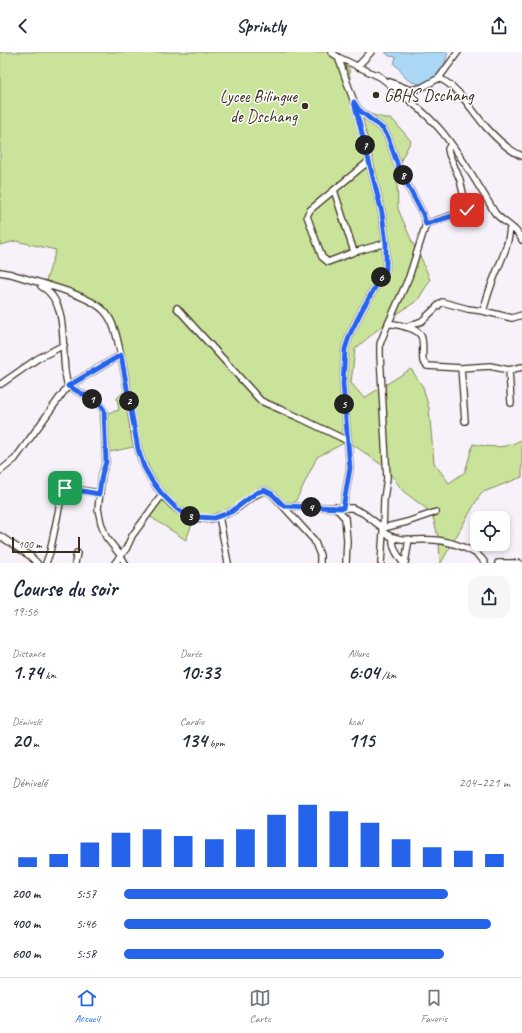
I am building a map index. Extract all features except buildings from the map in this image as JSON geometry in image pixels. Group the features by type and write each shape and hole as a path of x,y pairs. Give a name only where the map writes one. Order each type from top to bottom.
{"street":[{"path":"331,52 357,67 410,90 421,88 439,78 458,52"},
{"path":"357,67 371,52"},
{"path":"338,57 354,102 382,213 386,243 386,269 363,308 350,334 345,349 343,384 350,468 343,508"},
{"path":"378,75 426,115 451,144 495,214 515,230 522,240"},
{"path":"439,78 448,82 455,89 494,135 513,152 522,156"},
{"path":"354,102 359,110 383,129 388,137 399,169 423,214 426,224 409,277 380,344 387,478 384,499 381,563"},
{"path":"426,224 465,212 467,210 460,180 449,154 448,149 451,144"},
{"path":"369,161 310,210 308,216 322,257 328,262 354,252 386,243"},
{"path":"334,190 354,252"},
{"path":"484,311 490,287 505,253 510,226"},
{"path":"0,272 11,274 81,297 94,303 105,312 110,319 121,355 138,449 144,467 162,494 184,514 209,519 231,512 256,493 264,490 272,494 314,540 320,555 320,563"},
{"path":"36,282 47,289 54,299 59,315 64,336 64,369 68,386 99,403 104,410 106,462 102,474 98,509 106,537 125,563"},
{"path":"406,327 422,321 442,302 512,318 522,315"},
{"path":"176,308 261,401 348,441"},
{"path":"388,323 406,327 418,332 422,336 423,362 427,366 461,368 490,366 509,370 522,366"},
{"path":"1,384 42,356 64,345"},
{"path":"0,471 15,459 68,386 121,355"},
{"path":"461,368 465,421"},
{"path":"509,370 511,403"},
{"path":"46,563 50,552 63,489 65,488 99,494"},
{"path":"115,563 126,549 132,536 162,494"},
{"path":"284,506 352,508 363,513 393,538 409,540 436,540 457,545 474,552 482,558 485,563"},
{"path":"335,507 345,518 347,540 346,563"},
{"path":"383,530 436,512"},
{"path":"219,516 228,563"},
{"path":"0,536 30,556 37,563"},
{"path":"393,538 392,543 395,551 404,563"},
{"path":"404,563 409,540"},
{"path":"75,563 77,553"},
{"path":"498,563 519,563"}],"green space":[{"path":"0,52 334,52 349,69 351,88 356,102 369,114 393,120 411,141 402,158 397,181 398,209 430,280 418,300 391,318 355,349 351,383 364,398 411,369 423,387 429,409 434,463 449,483 465,472 473,444 498,447 510,445 522,439 522,477 481,493 441,563 439,541 432,513 403,491 386,468 348,441 317,457 290,513 268,493 222,518 210,521 194,519 186,540 146,514 162,496 150,478 138,446 105,453 100,415 119,410 117,398 128,388 109,318 95,303 45,284 56,250 16,241 0,245"}],"water":[{"path":"385,52 448,52 441,73 433,81 421,84 408,80 394,64 396,57 389,56"}],"place":[{"name":"GBHS Dschang","path":"376,95"},
{"name":"Lycee Bilingue de Dschang","path":"305,106"}],"route":[{"path":"65,488 99,494 102,474 106,462 106,424 104,410 99,403 68,386 121,355 138,449 144,467 162,494 184,514 209,519 214,518 231,512 256,493 264,490 272,494 284,506 343,508 350,468 343,384 345,349 350,334 363,308 386,269 386,243 382,213 354,102 359,110 383,129 388,137 399,169 423,214 426,224 465,212 467,210"}]}
